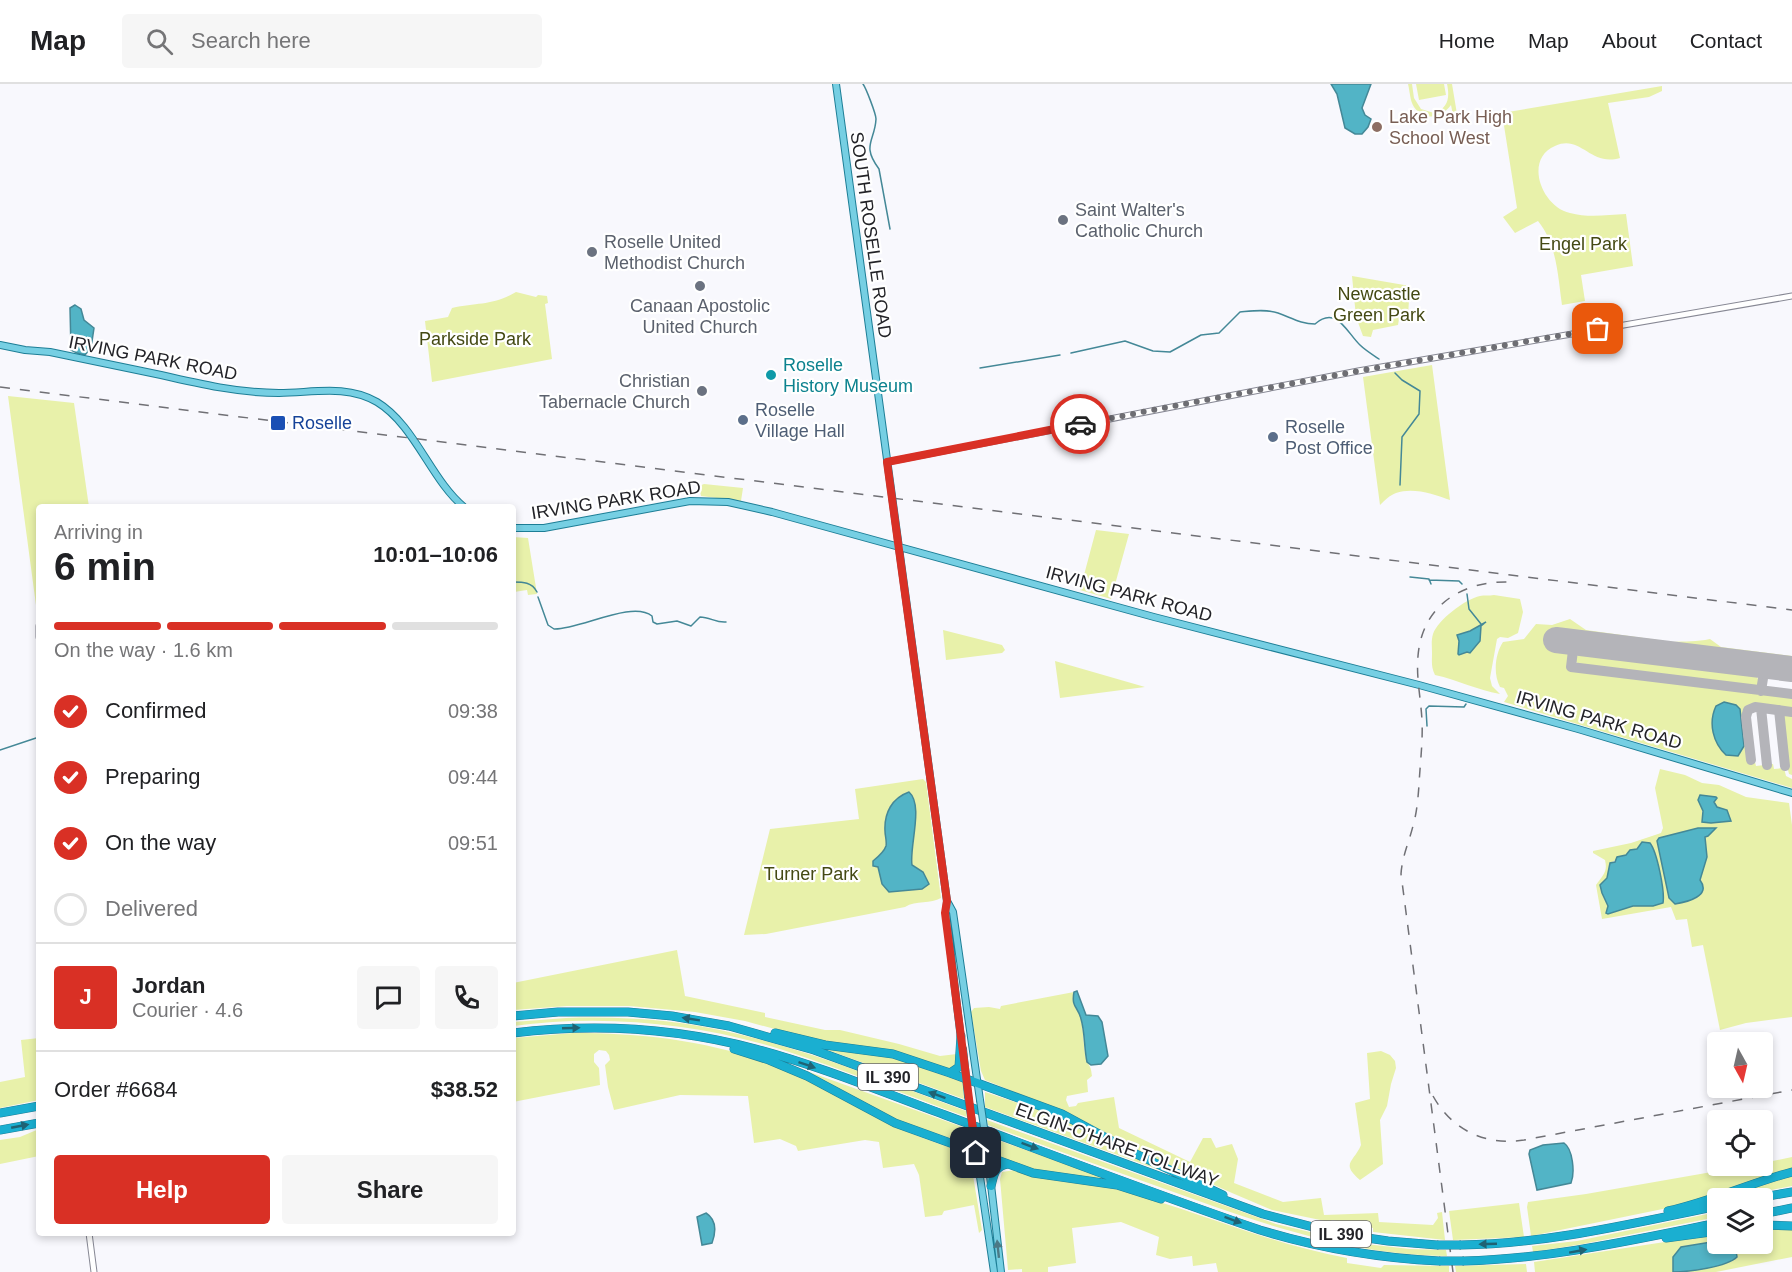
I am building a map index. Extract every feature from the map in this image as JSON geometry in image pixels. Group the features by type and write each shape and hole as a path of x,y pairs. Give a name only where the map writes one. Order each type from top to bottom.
{"highway":[{"name":"ELGIN-O'HARE TOLLWAY","path":"516,1016 558,1012 628,1012 672,1016 729,1026 814,1050 1248,1208 1340,1234 1437,1245 1515,1243 1595,1231 1707,1208"},
{"path":"729,1026 744,1025 815,1043 892,1054 950,1073 1062,1114 1134,1153 1248,1208"},
{"name":"ELGIN-O'HARE TOLLWAY","path":"516,1033 617,1028 711,1039 755,1049 800,1063 1260,1230 1324,1247 1390,1258 1464,1262 1517,1259 1614,1244 1707,1225"},
{"path":"950,1073 959,1066 961,1036"},
{"path":"711,1039 727,1047 787,1067 828,1086 896,1123 1006,1164 1045,1176 1117,1185 1190,1209 1203,1209"},
{"path":"0,1113 36,1107"},
{"path":"0,1130 36,1124"},
{"path":"991,1186 995,1170 1006,1164"},
{"path":"1595,1231 1701,1203 1792,1172"},
{"path":"1773,1195 1792,1192"},
{"path":"1773,1212 1792,1208"},
{"path":"1773,1225 1792,1226"},
{"path":"1614,1244 1707,1232"}],"main road":[{"name":"SOUTH ROSELLE ROAD","path":"836,84 947,901"},
{"name":"IRVING PARK ROAD","path":"0,345 50,352 245,392 351,391 378,403 399,422 451,494 461,504"},
{"name":"IRVING PARK ROAD","path":"516,528 544,528 690,501 711,501 772,512 1154,617 1419,685 1792,793"},
{"path":"947,901 945,913 968,1096 994,1272"},
{"path":"947,901 953,912 978,1083 1001,1272"}],"street":[{"path":"887,462 1358,371 1792,296"},
{"path":"89,1236 94,1272"}],"green space":[{"path":"1408,84 1412,84 1414,98 1421,109 1434,113 1445,105 1448,98 1447,84 1452,84 1457,114 1453,115 1451,105 1438,115 1428,116 1418,112 1413,105"},
{"path":"1416,84 1444,84 1446,95 1419,100"},
{"name":"Engel Park","path":"1662,86 1662,91 1649,97 1608,103 1620,158 1610,160 1601,158 1572,144 1564,143 1546,152 1540,161 1538,171 1544,192 1560,209 1584,215 1626,214 1633,266 1581,275 1585,301 1562,305 1553,250 1538,221 1515,233 1503,217 1517,208 1502,113"},
{"name":"Newcastle Green Park","path":"1352,276 1410,286 1408,315 1402,315 1398,325 1373,330 1371,337 1363,336 1356,317"},
{"name":"Parkside Park","path":"516,292 536,297 538,295 547,296 548,303 545,304 552,359 432,382 425,321 448,317 452,308 492,302"},
{"path":"1432,365 1450,500 1416,491 1403,491 1387,498 1380,505 1363,377"},
{"path":"8,396 74,403 89,504 36,504 36,605"},
{"path":"704,484 743,488 741,501 701,496 699,486"},
{"path":"1096,530 1129,534 1111,599 1080,590"},
{"path":"516,537 528,538 537,594 528,595 527,590 516,592"},
{"path":"1494,595 1520,599 1523,612 1518,633 1508,638 1497,639 1490,678 1492,686 1500,694 1435,675 1432,664 1432,643 1436,628 1467,601 1480,596"},
{"path":"1570,619 1586,630 1672,642 1710,639 1721,647 1792,656 1792,661 1556,631 1553,647 1570,650 1568,670 1792,698 1792,709 1749,706 1745,711 1742,725 1749,762 1755,762 1756,766 1773,764 1774,769 1784,768 1786,776 1792,779 1792,788 1504,702 1508,696 1504,688 1500,687 1496,670 1498,652 1503,642 1524,639 1536,624 1552,625"},
{"path":"943,630 1002,645 1005,650 1002,653 946,660"},
{"path":"1581,652 1752,673 1759,681 1758,685 1753,687 1579,664 1575,658"},
{"path":"1055,661 1145,687 1060,698"},
{"path":"1784,713 1792,714 1792,775 1788,770 1782,716"},
{"path":"1660,769 1685,775 1702,783 1719,785 1746,797 1789,803 1792,825 1792,1017 1746,1023 1720,1030 1703,945 1692,947 1687,919 1676,920 1671,907 1602,919 1596,885 1604,873 1606,864 1605,860 1593,851 1631,843 1661,833 1663,828 1655,788","holes":["1702,805 1727,810 1731,821 1702,822","1698,828 1712,831 1705,837 1707,857 1697,898 1682,901 1657,841 1659,838","1637,849 1654,852 1658,872 1653,906 1633,906 1612,913 1604,899 1601,885 1607,878 1610,863"]},
{"name":"Turner Park","path":"923,779 926,782 941,898 766,934 744,935 770,829 859,819 855,789"},
{"path":"677,950 685,996 765,1013 765,1017 825,1030 840,1030 940,1056 957,1054 956,1066 949,1069 895,1051 815,1040 745,1021 695,1012 629,1006 567,1006 516,1010 516,982"},
{"path":"1074,992 1073,1002 1080,1015 1085,1053 1092,1076 1087,1080 1088,1092 1067,1096 1069,1107 1076,1106 1078,1103 1114,1097 1119,1128 1190,1162 1203,1138 1211,1138 1216,1148 1232,1144 1238,1159 1234,1183 1283,1202 1321,1198 1324,1215 1378,1213 1379,1222 1433,1225 1438,1218 1437,1213 1442,1212 1445,1240 1373,1232 1373,1228 1272,1210 1150,1156 1078,1118 985,1080 981,1071 971,1012 974,1008 1000,1009 1001,1006"},
{"path":"566,1018 652,1020 695,1025 738,1034 853,1069 966,1111 967,1117 783,1050 717,1033 650,1023 615,1021 547,1022 516,1026 516,1022"},
{"path":"573,1033 657,1037 738,1053 791,1072 889,1124 970,1157 982,1230 979,1233 974,1205 944,1211 942,1215 925,1217 919,1175 914,1164 883,1168 879,1142 865,1140 798,1151 796,1146 780,1139 754,1143 748,1096 680,1095 614,1110 605,1065 610,1060 606,1051 599,1050 594,1054 594,1062 599,1068 600,1085 516,1101 516,1038"},
{"path":"36,1038 36,1101 0,1108 0,1082 25,1077 21,1040"},
{"path":"822,1048 893,1058 963,1082 964,1099"},
{"path":"1381,1051 1390,1055 1395,1061 1396,1068 1387,1106 1380,1120 1383,1164 1360,1180 1350,1166 1350,1162 1361,1145 1355,1103 1370,1099 1367,1053"},
{"path":"787,1064 968,1129 970,1145 897,1120"},
{"path":"985,1092 1069,1120 1176,1176 985,1107"},
{"path":"987,1120 1276,1224 1357,1243 1410,1249 1446,1250 1447,1256 1375,1250 1271,1225 988,1125"},
{"path":"36,1130 36,1157 0,1164 0,1140 20,1137"},
{"path":"989,1137 1110,1180 1039,1172 993,1155"},
{"path":"1792,1157 1792,1170 1736,1188 1707,1188 1707,1198 1687,1204 1531,1236 1528,1202 1707,1173 1707,1176 1773,1176 1773,1161"},
{"path":"1015,1170 1042,1178 1113,1188 1264,1237 1347,1258 1347,1263 1381,1268 1384,1265 1449,1266 1449,1272 1218,1272 1216,1263 1193,1266 1192,1256 1170,1259 1156,1255 1159,1237 1121,1222 1072,1228 1076,1263 1048,1267 1048,1272 1008,1270 1000,1179 1002,1172"},
{"path":"1792,1176 1792,1186 1773,1190 1749,1188"},
{"path":"1519,1203 1524,1237 1453,1240 1449,1211"},
{"path":"1707,1214 1707,1219 1533,1252 1532,1246 1577,1241"},
{"path":"1773,1228 1792,1229 1792,1257 1716,1272 1684,1272 1732,1261 1733,1254 1773,1254"},
{"path":"1707,1236 1707,1243 1681,1247 1673,1257 1673,1272 1535,1272 1534,1262"},
{"path":"1526,1264 1527,1272 1456,1272 1455,1266"}],"water":[{"path":"1331,84 1371,84 1362,108 1365,115 1371,119 1362,134 1355,134 1345,128 1337,94"},
{"path":"75,305 81,309 84,320 94,328 91,348 85,355 71,350 70,308"},
{"path":"1486,622 1481,626 1480,641 1470,653 1459,655 1457,635"},
{"path":"1724,702 1736,705 1740,709 1744,746 1738,756 1726,755 1718,745 1713,732 1712,719 1716,706"},
{"path":"909,792 913,798 916,816 912,865 923,872 929,884 922,889 889,892 882,884 878,867 873,866 873,861 886,846 885,824 890,807 898,798"},
{"path":"1700,795 1716,797 1714,802 1717,807 1727,810 1731,821 1702,822 1703,811 1698,800"},
{"path":"1698,828 1716,828 1705,837 1707,857 1700,880 1703,890 1701,894 1686,902 1675,904 1669,898 1657,841 1659,838"},
{"path":"1642,842 1650,843 1653,848 1662,881 1663,903 1653,906 1633,906 1608,914 1606,913 1608,906 1600,885 1607,878 1610,863 1615,862 1617,857 1626,855 1630,850 1637,849"},
{"path":"1077,991 1086,1015 1098,1016 1102,1022 1108,1056 1101,1064 1091,1065 1087,1062 1080,1015 1073,1001 1074,992"},
{"path":"1564,1143 1569,1150 1572,1162 1571,1183 1537,1190 1530,1150 1543,1145"},
{"path":"706,1213 714,1223 714,1235 712,1243 702,1245 697,1217"},
{"path":"1707,1243 1707,1254 1737,1254 1737,1257 1725,1264 1673,1272 1673,1257 1681,1247"}],"waterway":[{"path":"863,84 876,116 870,148 879,169 890,229"},
{"path":"1071,353 1125,341 1153,351 1170,352 1201,335 1219,333 1240,312 1264,311 1278,313 1310,324 1323,319 1335,319 1362,347 1379,359"},
{"path":"980,368 1060,355"},
{"path":"1395,373 1420,391 1419,414 1402,437 1400,485"},
{"path":"1410,577 1429,579 1431,584"},
{"path":"1429,580 1459,581 1462,584"},
{"path":"516,582 530,584 537,592"},
{"path":"1467,594 1469,609 1481,624"},
{"path":"538,597 548,625 554,629 632,611 652,616 653,622 657,624 677,621 691,626 700,617 726,622"},
{"path":"1427,726 1426,709 1429,706 1464,707 1466,704"},
{"path":"0,750 36,738"}],"taxiway":[{"path":"1574,642 1571,667 1792,694"},
{"path":"1761,691 1765,666"},
{"path":"1751,760 1746,717 1748,710 1755,707 1792,712"},
{"path":"1761,708 1767,765"},
{"path":"1779,710 1785,766"}],"runway":[{"path":"1556,640 1792,669"}],"railway":[{"path":"0,387 1792,610"},
{"path":"1453,1272 1401,874 1419,790 1422,729 1418,656 1421,638 1427,623 1448,599 1477,586 1511,582"},
{"path":"1433,1096 1450,1118 1471,1133 1483,1138 1510,1141 1792,1090"}],"way so far":[{"path":"1080,424 1358,371 1598,329"}],"place":[{"name":"Lake Park High School West","path":"1377,127"},
{"name":"Saint Walter's Catholic Church","path":"1063,220"},
{"name":"Roselle United Methodist Church","path":"592,252"},
{"name":"Canaan Apostolic United Church","path":"700,286"},
{"name":"Roselle History Museum","path":"771,375"},
{"name":"Christian Tabernacle Church","path":"702,391"},
{"name":"Roselle Village Hall","path":"743,420"},
{"name":"Roselle","path":"278,423"},
{"name":"Roselle Post Office","path":"1273,437"}],"route":[{"path":"976,1153 945,913 947,901 887,462 1080,424"}]}
